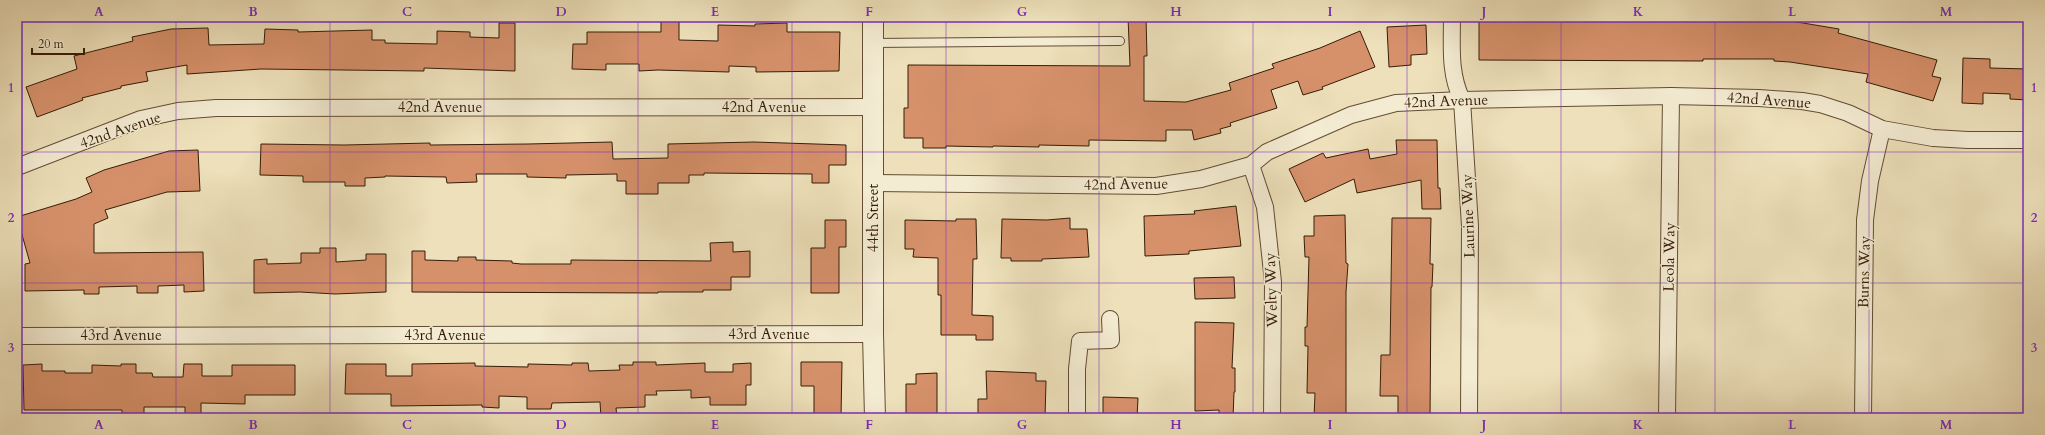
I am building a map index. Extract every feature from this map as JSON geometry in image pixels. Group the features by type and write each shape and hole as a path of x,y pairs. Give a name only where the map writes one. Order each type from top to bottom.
{"street":[{"name":"44th Street","path":"873,17 874,183 872,334 875,418"},
{"name":"Laurine Way","path":"1452,17 1452,64 1455,85 1462,100 1470,226 1469,418"},
{"name":"42nd Avenue","path":"874,183 1156,186 1201,179 1251,165 1267,152 1351,114 1396,103 1462,100 1671,96 1802,101 1848,113 1882,129 1933,138 1968,140 2028,140"},
{"name":"Leola Way","path":"1667,418 1671,96"},
{"name":"42nd Avenue","path":"17,167 141,119 178,111 216,108 874,107"},
{"name":"Burns Way","path":"1863,418 1864,220 1870,181 1882,129"},
{"name":"Welty Way","path":"1251,165 1265,207 1273,282 1272,418"},
{"path":"1076,418 1077,369 1080,341 1111,340 1110,319"},
{"name":"43rd Avenue","path":"17,336 872,334"}],"lane":[{"path":"873,43 1120,41"}],"building":[{"path":"661,17 679,17 679,40 718,41 718,25 755,26 755,24 787,23 787,32 840,32 839,71 756,72 756,67 729,66 729,72 658,70 639,71 639,64 606,64 606,70 572,69 573,44 587,44 587,32 661,32"},
{"path":"1128,17 1146,17 1147,56 1144,56 1144,101 1186,102 1231,90 1229,83 1274,68 1272,64 1320,48 1360,31 1375,67 1322,87 1323,89 1303,95 1298,81 1271,90 1277,108 1230,123 1231,126 1220,129 1221,133 1194,140 1192,130 1166,130 1166,141 1089,140 1089,146 946,146 946,148 923,148 923,138 904,138 904,108 908,108 908,65 1130,66"},
{"path":"1494,17 1509,17 1509,21 1592,21 1592,17 1612,17 1612,19 1749,19 1791,21 1839,29 1838,33 1937,60 1932,76 1941,78 1933,101 1866,82 1868,74 1790,62 1774,61 1774,59 1703,59 1703,61 1479,60 1479,20 1494,21"},
{"path":"499,23 515,23 515,71 424,68 424,71 261,69 187,74 187,65 146,72 148,81 121,86 121,88 82,98 83,100 37,117 26,87 77,69 74,56 133,41 132,37 171,29 208,28 209,45 264,44 265,29 298,30 298,32 372,30 372,40 385,40 385,43 437,44 437,31 470,32 470,37 499,38"},
{"path":"1426,25 1427,54 1411,55 1411,65 1389,67 1387,27"},
{"path":"1963,58 1990,59 1990,68 2028,69 2028,100 2010,99 2010,94 1983,93 1983,104 1962,103"},
{"path":"1396,140 1437,140 1438,188 1440,188 1441,209 1422,209 1421,180 1357,193 1354,179 1305,202 1289,169 1323,153 1326,158 1368,149 1370,159 1397,154"},
{"path":"612,142 613,159 668,158 668,144 754,142 846,145 846,165 829,165 829,183 812,183 812,174 704,173 704,175 689,175 689,183 658,183 658,194 626,194 626,181 617,181 617,174 566,175 566,178 527,177 527,174 476,174 477,182 447,183 446,177 385,176 365,178 365,186 345,186 345,182 303,182 303,176 260,175 261,144 344,145 430,143 430,145"},
{"path":"198,150 200,191 167,192 105,210 108,218 94,224 94,253 203,252 204,291 184,292 184,285 158,286 158,293 137,293 137,286 99,287 99,294 84,294 84,290 25,291 25,264 30,263 17,217 76,199 92,192 86,178 104,170 169,151"},
{"path":"1236,206 1241,246 1189,251 1189,254 1145,256 1144,216 1195,214 1194,211"},
{"path":"1345,215 1346,263 1348,264 1346,292 1346,418 1314,418 1315,393 1307,393 1308,346 1305,346 1305,327 1307,327 1309,257 1305,257 1304,236 1314,236 1314,216"},
{"path":"1070,218 1070,229 1087,229 1089,257 1042,259 1042,261 1011,261 1011,258 1001,258 1002,219 1047,220"},
{"path":"1392,218 1431,218 1430,264 1433,264 1431,287 1430,418 1398,418 1398,396 1380,396 1381,355 1390,355"},
{"path":"956,219 976,219 977,259 973,259 972,315 993,316 993,340 976,340 976,335 941,335 941,295 938,295 938,258 913,257 914,249 905,249 905,220 956,221"},
{"path":"825,220 846,220 846,247 839,247 839,293 811,293 811,248 825,248"},
{"path":"733,242 733,252 750,251 750,277 731,277 731,290 658,293 412,292 412,251 425,251 425,260 458,261 458,257 476,257 476,260 512,261 512,263 521,264 571,264 571,260 711,261 710,243"},
{"path":"320,248 336,248 336,262 366,260 366,254 386,254 386,292 335,294 300,292 254,293 254,260 267,259 267,264 301,263 301,253 320,253"},
{"path":"1234,277 1235,298 1195,299 1194,278"},
{"path":"1195,322 1234,323 1232,368 1235,368 1235,392 1233,418 1219,418 1219,410 1195,411"},
{"path":"633,362 656,362 656,365 705,363 705,372 733,372 733,364 751,363 751,385 746,385 746,405 710,405 710,397 691,398 691,390 656,391 657,395 645,395 645,407 616,408 617,418 601,418 600,402 552,403 551,409 527,409 527,397 499,396 499,408 482,407 482,405 391,406 391,394 345,394 346,364 386,364 386,376 412,376 412,364 475,363 475,366 528,367 528,364 572,365 572,363 588,363 589,371 620,370 619,365 633,365"},
{"path":"801,362 842,362 841,418 814,418 814,386 801,386"},
{"path":"42,364 42,371 92,373 92,365 121,366 121,364 136,364 136,373 152,373 153,377 183,377 184,364 202,364 202,376 232,376 232,365 295,365 295,395 245,395 245,404 201,403 201,418 185,418 185,407 144,407 144,418 122,418 122,410 24,410 23,365"},
{"path":"986,371 1036,373 1036,381 1046,381 1045,418 978,418 978,399 987,399"},
{"path":"937,373 937,418 906,418 906,384 916,384 916,374"},
{"path":"1103,397 1138,398 1137,418 1103,417"}]}
